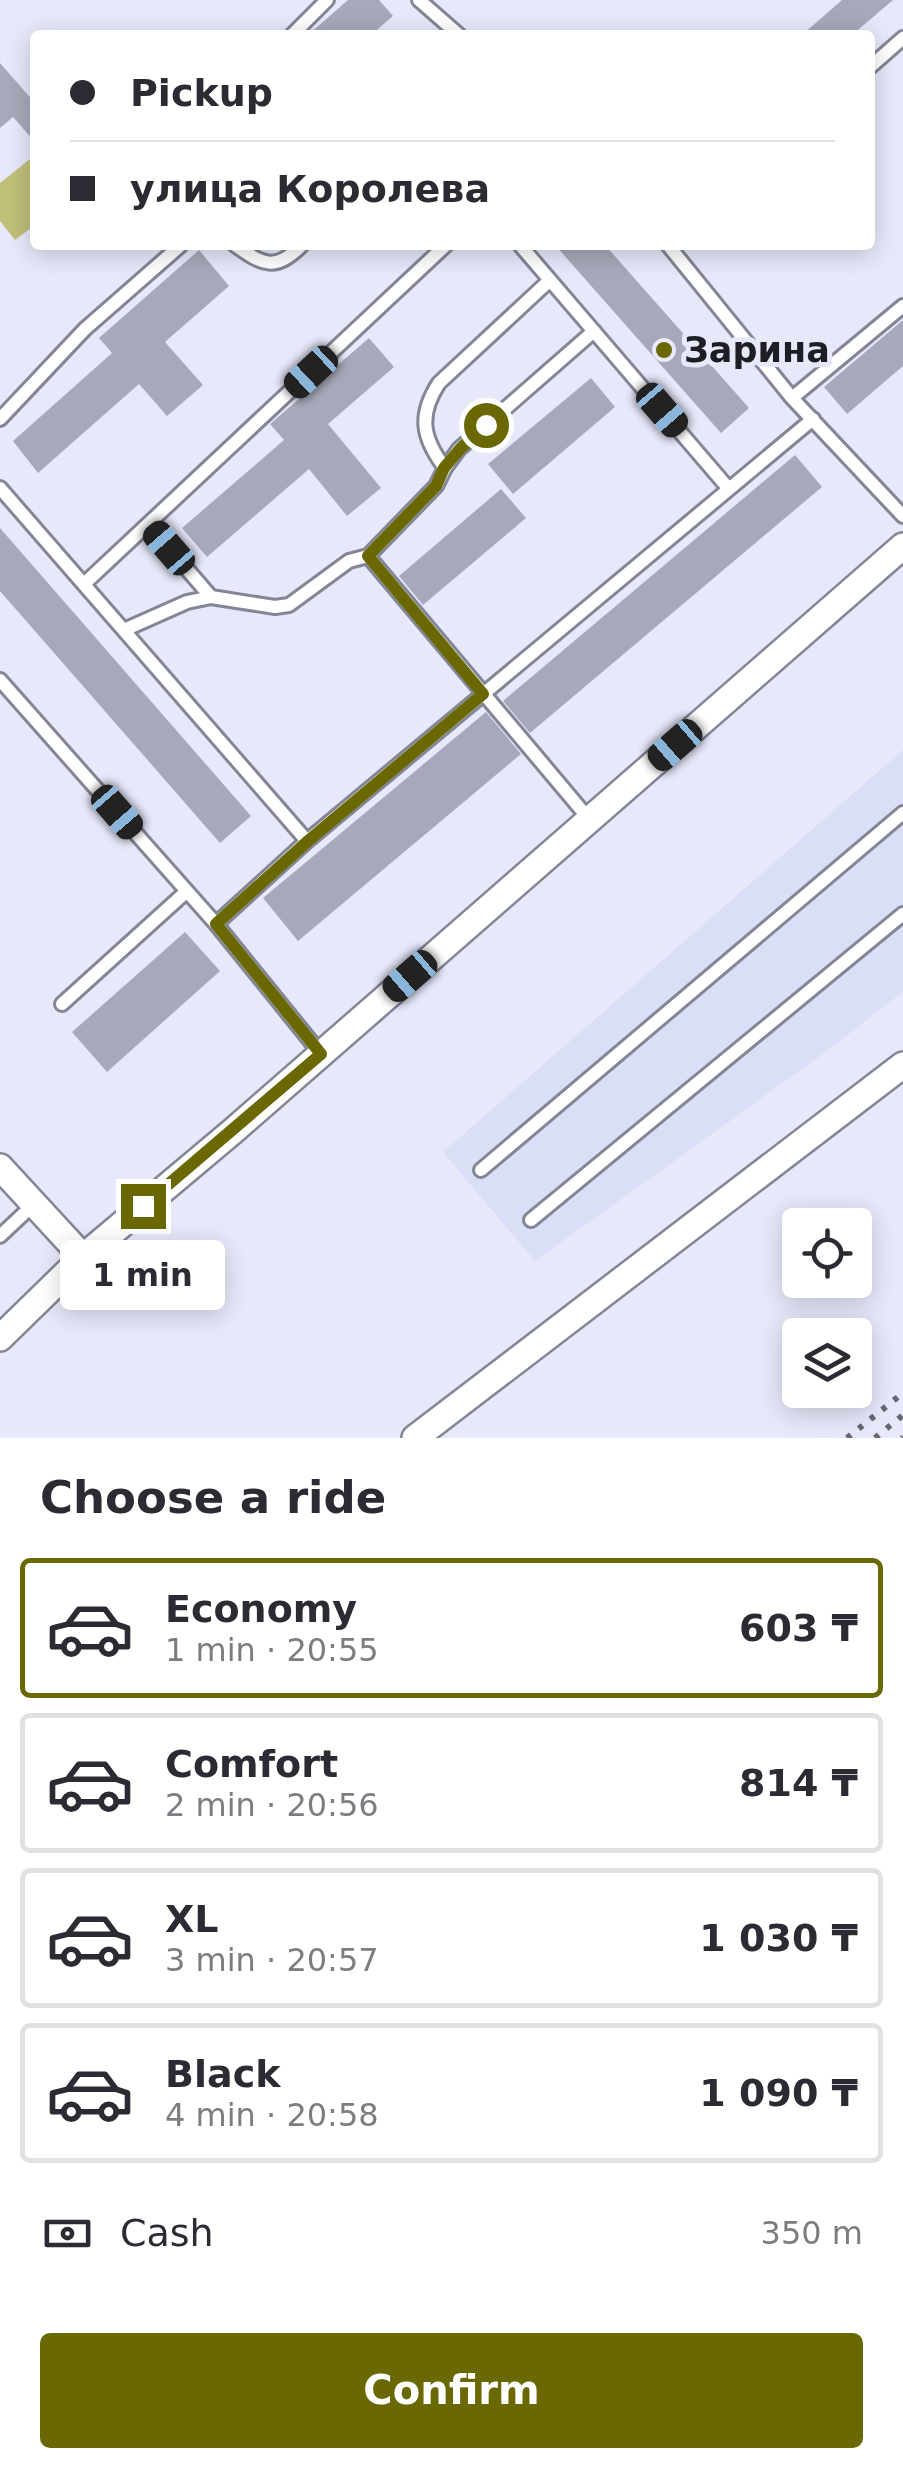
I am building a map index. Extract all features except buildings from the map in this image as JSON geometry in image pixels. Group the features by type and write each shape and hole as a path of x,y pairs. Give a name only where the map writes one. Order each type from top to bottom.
{"street":[{"path":"0,1338 84,1257 903,546"},
{"path":"415,1438 903,1065"},
{"path":"0,1167 84,1257"}],"lane":[{"path":"297,30 327,0"},
{"path":"419,0 453,30"},
{"path":"875,63 903,38"},
{"path":"0,419 86,330 175,250"},
{"path":"242,250 266,264 284,259 296,250"},
{"path":"84,584 441,250"},
{"path":"524,250 729,489"},
{"path":"672,250 792,398 903,516"},
{"path":"444,468 426,437 426,408 431,395 439,383 550,280"},
{"path":"792,398 903,306"},
{"path":"124,630 188,602 211,597 274,606 289,604 349,561 368,556 436,486 444,468 460,449 594,331"},
{"path":"216,924 308,841 813,419"},
{"path":"0,488 308,841"},
{"path":"148,524 211,597"},
{"path":"368,556 589,820"},
{"path":"0,680 187,890 321,1054"},
{"path":"480,1170 903,813"},
{"path":"62,1004 187,890"},
{"path":"531,1220 903,914"},
{"path":"0,1236 33,1205"}],"shaded area":[{"path":"903,750 903,992 535,1261 443,1152"}],"green space":[{"path":"30,159 30,229 15,240 0,221 0,183"}],"railway":[{"path":"847,1438 903,1393"},
{"path":"875,1438 903,1415"}],"place":[{"name":"Зарина","path":"664,350"}],"route":[{"path":"143,1206 321,1054 216,924 483,694 368,556 436,486 444,468 486,425"}]}
